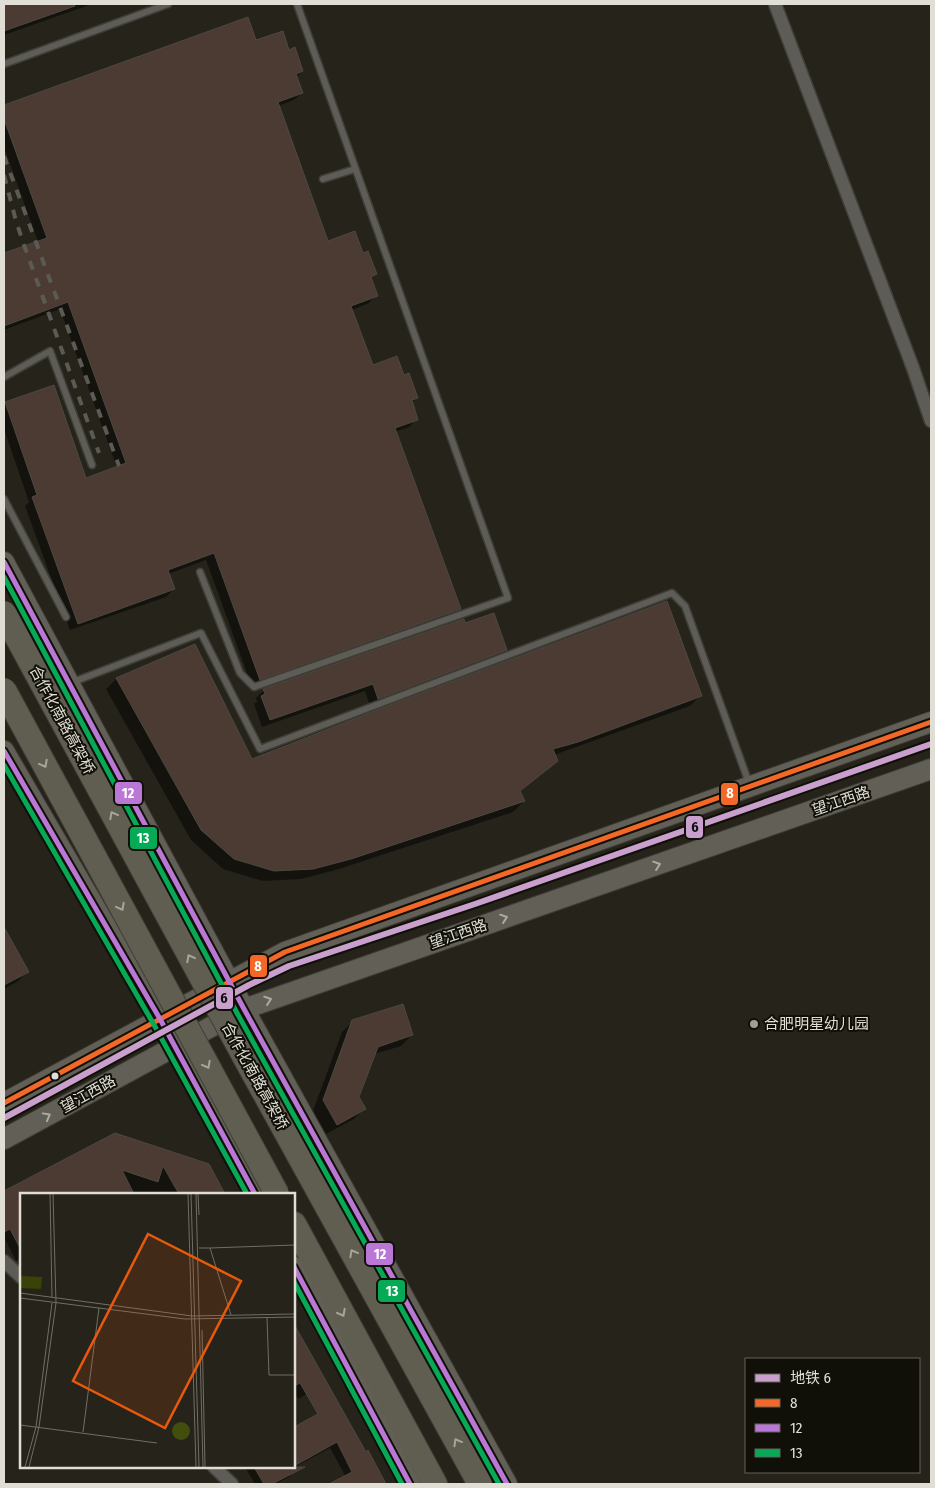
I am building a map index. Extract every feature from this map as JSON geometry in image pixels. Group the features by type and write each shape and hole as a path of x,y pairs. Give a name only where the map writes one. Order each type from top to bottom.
{"highway":[{"name":"合作化南路高架桥","path":"4,613 242,1054 480,1484"},
{"path":"4,690 276,1193"},
{"path":"4,696 28,735"},
{"path":"295,1226 435,1484"}],"main road":[{"path":"4,562 244,1009 507,1484"},
{"name":"望江西路","path":"4,1104 285,952 931,722"},
{"path":"4,751 160,1019 254,1193"},
{"name":"望江西路","path":"4,1140 244,1009 931,769"},
{"path":"295,1269 410,1484"}],"street":[{"path":"775,4 913,368 931,421"},
{"path":"4,1261 20,1277"},
{"path":"215,1468 232,1484"}],"lane":[{"path":"4,64 168,4"},
{"path":"200,572 240,673 254,687 508,598 297,4"},
{"path":"324,179 355,168"},
{"path":"4,377 50,350 92,465"},
{"path":"4,499 66,617"},
{"path":"69,684 201,633 260,749 672,593 685,606 750,787"}],"building":[{"path":"4,4 74,4 75,6 4,31"},
{"path":"248,17 256,40 283,31 289,50 295,47 303,71 296,74 303,93 278,102 328,241 355,231 363,253 368,251 377,274 371,277 378,296 351,306 373,365 397,356 404,375 409,373 418,398 412,400 418,420 395,428 461,609 260,680 214,553 168,570 175,589 78,624 32,497 37,495 5,402 54,385 86,478 126,463 68,302 4,326 4,253 47,238 4,119 4,105"},
{"path":"667,601 702,696 578,742 553,749 558,761 520,791 525,801 351,859 313,869 274,871 234,859 201,830 116,678 195,644 252,759"},
{"path":"494,613 507,650 378,699 373,684 270,720 261,696 265,694 263,689 464,619 465,623"},
{"path":"4,927 29,972 4,985"},
{"path":"403,1004 413,1035 378,1047 359,1097 366,1109 337,1125 323,1100 352,1020"},
{"path":"115,1133 209,1164 224,1193 178,1193 163,1166 158,1182 122,1170 134,1193 20,1193 20,1248 10,1229 4,1232 4,1191"},
{"path":"295,1326 386,1484 329,1484 352,1472 337,1442 295,1465 295,1426 318,1414 300,1383 295,1386"},
{"path":"305,1467 272,1484 264,1484 255,1468"}],"railway":[{"path":"4,156 119,466"},
{"path":"4,175 24,245 99,453"}],"metro line":[{"name":"6","path":"4,1118 249,985 289,966 475,904 931,744"}],"transit line":[{"name":"12","path":"4,562 244,1009 507,1484"},
{"name":"13","path":"4,577 237,1013 499,1484"},
{"name":"8","path":"4,1103 285,952 931,722"},
{"name":"12","path":"4,751 160,1019 254,1193"},
{"name":"13","path":"4,765 153,1023 246,1193"},
{"name":"12","path":"295,1269 410,1484"},
{"name":"13","path":"295,1284 402,1484"}],"place":[{"name":"合肥明星幼儿园","path":"754,1024"}]}
